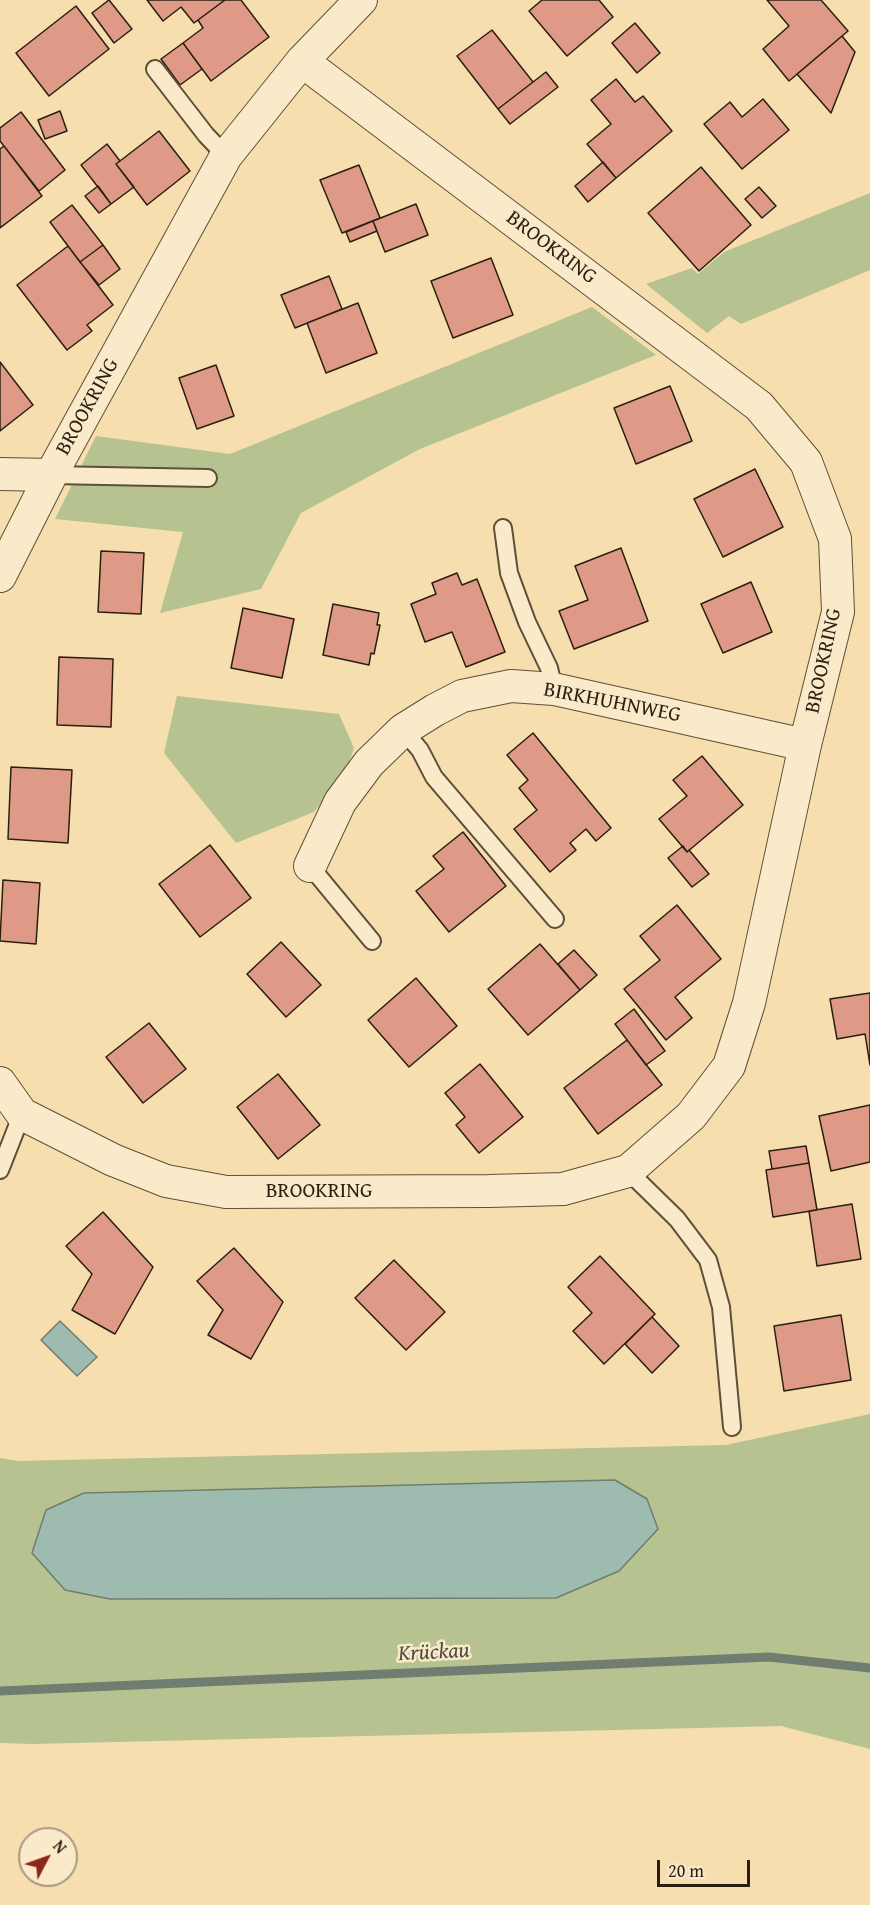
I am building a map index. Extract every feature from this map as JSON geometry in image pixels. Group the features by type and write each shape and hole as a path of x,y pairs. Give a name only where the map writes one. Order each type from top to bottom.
{"street":[{"name":"BROOKRING","path":"0,576 51,475 226,156 302,62 361,0"},
{"name":"BROOKRING","path":"0,1083 22,1114 113,1160 166,1181 226,1192 563,1189 628,1171 691,1116 729,1066 749,1003 805,745 838,612 835,539 806,462 759,406 302,62"},
{"path":"0,474 51,475"},
{"name":"BIRKHUHNWEG","path":"310,866 340,802 369,763 403,730 462,696 512,686 554,689 805,745"}],"lane":[{"path":"155,69 206,135 226,156"},
{"path":"51,475 208,478"},
{"path":"503,528 510,573 527,622 549,669 554,689"},
{"path":"403,730 420,750 434,777 555,919"},
{"name":"BIRKHUHNWEG","path":"310,866 372,941"},
{"path":"0,1170 22,1114"},
{"path":"628,1171 677,1219 708,1260 721,1307 732,1427"}],"green space":[{"path":"870,193 870,270 741,324 729,316 707,333 646,284 692,268 698,274 724,252"},
{"path":"592,307 656,355 420,449 301,513 261,589 160,613 183,532 55,519 96,436 230,454"},
{"path":"177,696 339,714 354,748 345,773 314,812 236,843 164,753"},
{"path":"870,1414 870,1749 781,1726 0,1743 0,1458 17,1461 726,1445"}],"shaded area":[{"path":"60,1321 97,1357 77,1376 41,1340"},
{"path":"615,1480 647,1499 658,1529 619,1571 556,1598 110,1599 65,1590 32,1553 46,1510 84,1493"}],"building":[{"path":"109,0 132,29 114,43 92,13"},
{"path":"147,0 225,0 194,23 181,7 163,21"},
{"path":"225,0 241,0 269,37 211,81 183,43 203,28 198,20"},
{"path":"542,0 599,0 613,17 567,56 529,11"},
{"path":"767,0 821,0 848,31 789,81 763,49 789,26"},
{"path":"76,6 109,49 49,96 16,53"},
{"path":"635,23 660,53 637,73 612,43"},
{"path":"492,30 533,82 498,109 457,56"},
{"path":"842,36 855,52 831,113 797,74"},
{"path":"183,43 202,69 180,85 161,59"},
{"path":"546,72 558,87 510,124 498,109"},
{"path":"616,79 635,102 643,96 672,131 616,178 587,144 611,124 591,100"},
{"path":"763,99 789,130 742,169 704,124 730,102 742,117"},
{"path":"60,111 67,131 45,139 38,120"},
{"path":"21,112 65,170 39,191 0,141 0,128"},
{"path":"159,131 190,171 147,205 116,164"},
{"path":"107,144 120,161 116,164 134,187 111,204 81,165"},
{"path":"4,146 42,196 0,228 0,149"},
{"path":"603,162 616,178 588,202 575,186"},
{"path":"359,165 380,218 342,233 320,180"},
{"path":"701,167 751,225 699,271 648,213"},
{"path":"98,186 111,204 99,213 85,196"},
{"path":"759,187 776,206 762,218 745,199"},
{"path":"416,204 428,235 385,252 373,221"},
{"path":"72,205 103,245 80,262 50,222"},
{"path":"373,221 377,231 350,242 346,232"},
{"path":"103,245 120,269 99,285 80,262"},
{"path":"68,246 113,305 87,325 92,331 67,350 17,285"},
{"path":"491,258 513,315 453,338 431,281"},
{"path":"329,276 342,309 295,328 281,295"},
{"path":"358,303 377,353 326,373 307,323"},
{"path":"0,362 33,405 0,431"},
{"path":"216,365 234,416 197,429 179,378"},
{"path":"670,386 692,441 636,464 614,408"},
{"path":"755,469 783,527 723,557 694,499"},
{"path":"621,548 648,621 574,649 559,611 588,600 575,566"},
{"path":"101,551 144,553 141,614 98,612"},
{"path":"457,573 462,585 477,579 505,652 466,667 452,632 425,642 411,604 436,594 432,583"},
{"path":"751,582 772,632 723,653 701,604"},
{"path":"333,604 379,613 377,625 380,625 374,654 371,653 369,665 323,655"},
{"path":"243,608 294,619 282,678 231,668"},
{"path":"59,657 113,659 111,727 57,725"},
{"path":"533,733 611,828 596,841 586,829 570,843 576,850 550,872 514,829 537,810 519,788 528,780 507,755"},
{"path":"702,756 743,805 687,852 659,819 687,796 673,780"},
{"path":"11,767 72,770 68,843 8,839"},
{"path":"463,832 506,886 449,932 416,891 444,869 433,856"},
{"path":"210,845 251,898 200,937 159,884"},
{"path":"683,846 709,874 692,887 668,858"},
{"path":"3,880 40,883 36,944 0,941"},
{"path":"677,905 721,959 675,997 692,1018 666,1040 624,989 660,960 640,936"},
{"path":"281,942 321,985 286,1017 247,974"},
{"path":"540,944 580,990 528,1035 488,989"},
{"path":"574,950 597,975 580,990 558,964"},
{"path":"416,978 457,1026 409,1067 368,1020"},
{"path":"870,993 870,1065 865,1034 837,1039 830,999"},
{"path":"634,1009 665,1051 646,1065 615,1024"},
{"path":"149,1023 186,1069 143,1103 106,1057"},
{"path":"627,1040 662,1085 598,1134 564,1088"},
{"path":"480,1064 523,1117 479,1153 456,1125 465,1117 445,1093"},
{"path":"278,1074 320,1125 278,1159 237,1107"},
{"path":"870,1105 870,1162 831,1171 819,1116"},
{"path":"806,1146 809,1163 772,1169 769,1151"},
{"path":"809,1163 817,1210 773,1217 766,1170"},
{"path":"852,1204 861,1259 817,1266 809,1211"},
{"path":"103,1212 153,1267 115,1334 72,1310 92,1274 66,1246"},
{"path":"234,1248 283,1302 251,1359 208,1335 223,1310 197,1281"},
{"path":"600,1256 655,1314 604,1364 573,1331 592,1313 568,1287"},
{"path":"394,1260 445,1312 406,1350 355,1298"},
{"path":"841,1315 851,1380 784,1391 774,1326"},
{"path":"652,1317 679,1346 652,1373 625,1344"}],"waterway":[{"name":"Krückau","path":"0,1691 769,1657 870,1668"}]}
